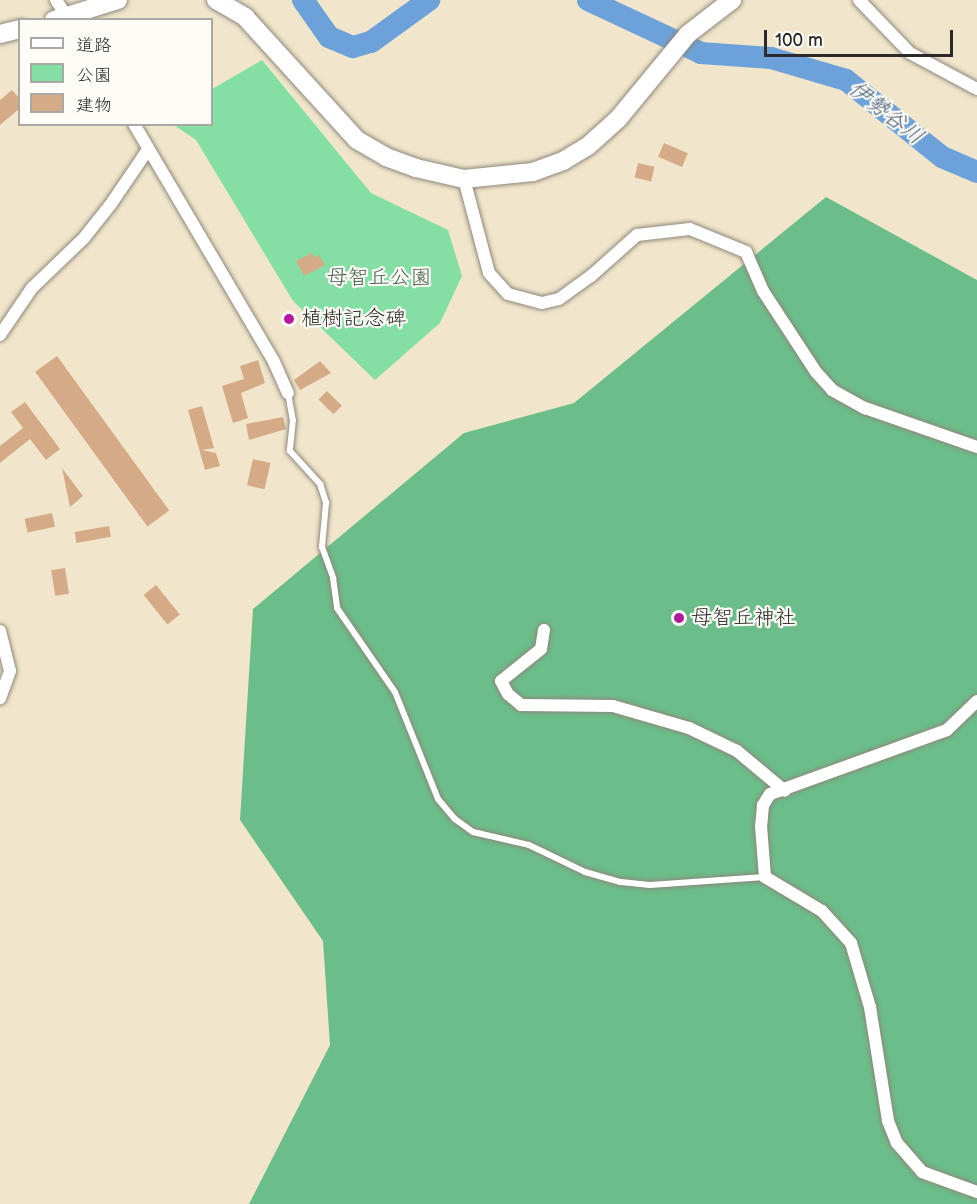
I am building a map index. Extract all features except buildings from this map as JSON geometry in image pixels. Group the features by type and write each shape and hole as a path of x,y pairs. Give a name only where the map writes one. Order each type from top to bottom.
{"main road":[{"path":"63,18 118,0"},
{"path":"216,0 245,17 357,140 386,157 464,179 524,174 563,161 618,118 688,34 732,0"},
{"path":"0,34 18,30"}],"street":[{"path":"56,0 63,18"},
{"path":"859,0 910,53 977,89"},
{"path":"135,126 147,151 270,356 288,393"},
{"path":"0,335 32,288 84,238 111,204 147,151"},
{"path":"464,179 489,273 508,294 542,303 559,299 591,276 637,235 690,229 746,252 763,291 816,372 832,390 865,408 977,447"},
{"path":"544,630 541,649 501,681 507,694 521,705 613,706 689,728 737,751 785,791"},
{"path":"0,631 10,671 0,698"},
{"path":"977,701 947,729 823,772 785,791 770,794 763,805 760,826 765,877 822,911 851,943 870,1007 888,1121 897,1143 922,1172 977,1192"}],"lane":[{"path":"288,393 293,420 290,451 320,484 326,503 321,547 333,578 337,608 395,692 438,799 455,819 473,832 529,845 585,872 621,882 650,885 765,877"}],"green space":[{"name":"母智丘公園","path":"262,60 371,193 448,230 462,276 440,323 375,380 293,301 196,140 175,126 213,126 213,88"},
{"path":"826,197 977,280 977,1204 249,1204 330,1045 323,941 240,820 253,609 464,433 574,403"}],"waterway":[{"name":"伊勢谷川","path":"303,0 329,37 353,47 371,42 429,0"},
{"name":"伊勢谷川","path":"588,0 701,53 771,58 846,80 942,157 977,172"}],"place":[{"name":"植樹記念碑","path":"289,319"},
{"name":"母智丘神社","path":"679,618"}]}
